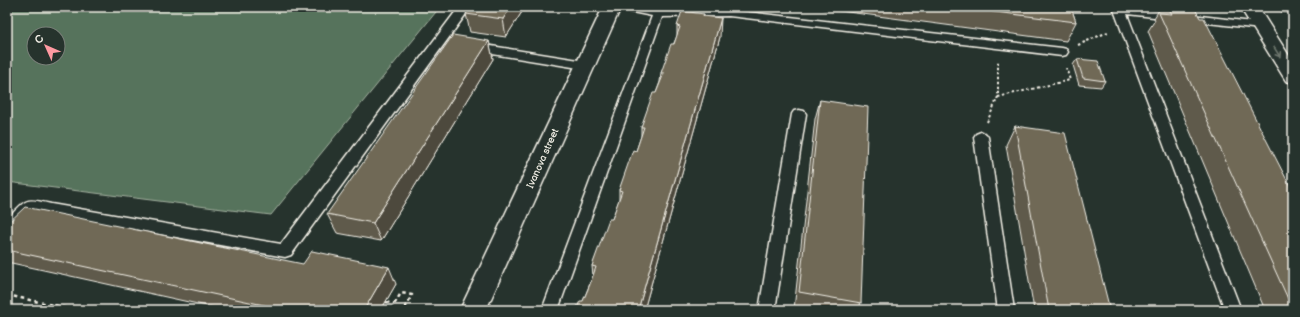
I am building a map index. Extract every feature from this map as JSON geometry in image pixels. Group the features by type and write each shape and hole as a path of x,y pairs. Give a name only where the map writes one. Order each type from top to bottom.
{"street":[{"name":"Ivanova street","path":"473,310 612,7"},
{"path":"1249,7 1293,77"},
{"path":"1288,7 1293,8"}],"lane":[{"path":"7,228 31,205 285,252 465,7"},
{"path":"621,7 658,14 729,13 998,45 1063,57"},
{"path":"1233,310 1120,10 1143,10 1261,26"},
{"path":"550,310 658,14"},
{"path":"439,42 585,64"},
{"path":"767,310 800,114"},
{"path":"981,137 1006,310"}],"path":[{"path":"998,97 1070,80 1063,57 1125,25"},
{"path":"981,137 998,97 998,45"},
{"path":"391,310 401,293 412,295 404,310"},
{"path":"7,295 74,310"},
{"path":"386,302 394,304"}],"green space":[{"path":"7,7 440,7 271,215 7,182"}],"building":[{"path":"471,7 511,7 503,19 466,14"},
{"path":"955,7 1071,7 1076,22"},
{"path":"1168,7 1194,7 1200,18 1204,18 1293,192 1293,310 1159,13 1172,14"},
{"path":"682,11 704,14 703,16 721,18 638,310 576,310 580,301 583,301 590,284 596,267 592,266 609,219 612,219 622,191 619,190 633,150 636,151 644,127 641,127 653,93 656,93 664,73 661,73 671,44 674,44 680,27 677,26"},
{"path":"453,35 489,41 373,223 327,214"},
{"path":"1077,59 1098,61 1105,81 1083,78"},
{"path":"820,100 868,107 861,303 799,292"},
{"path":"1015,126 1065,133 1110,310 1049,310"},
{"path":"25,207 303,264 312,251 389,267 364,310 271,310 273,307 7,250 7,224"}]}
